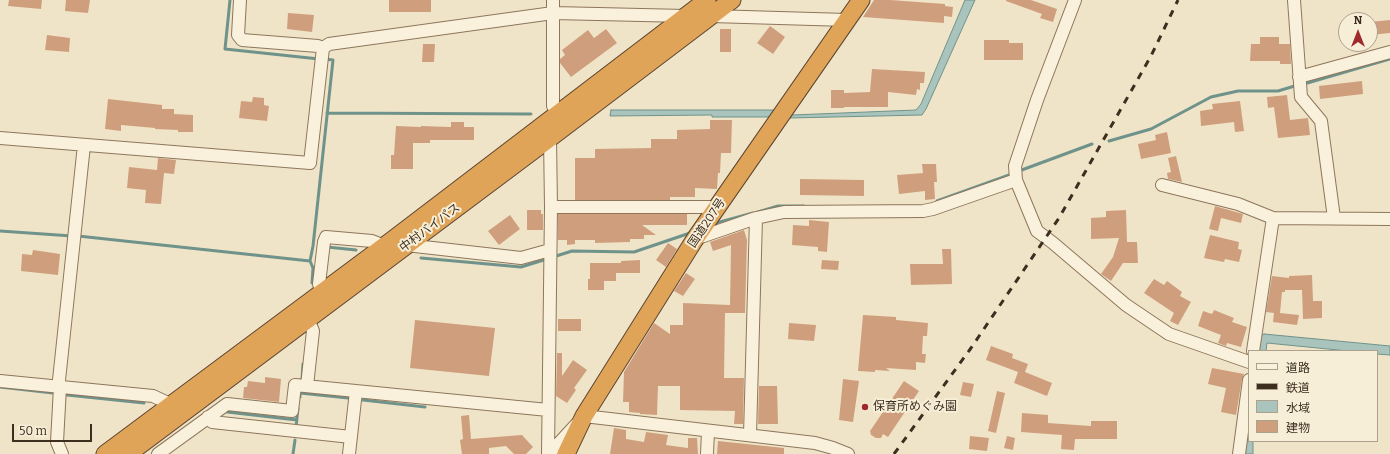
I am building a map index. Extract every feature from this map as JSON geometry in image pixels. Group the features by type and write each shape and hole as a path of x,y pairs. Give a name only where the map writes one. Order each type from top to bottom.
{"highway":[{"name":"中村バイパス","path":"105,454 175,409 210,392 308,319 406,245 545,134 686,16 732,0"},
{"name":"国道207号","path":"566,454 584,416 695,239 861,0"},
{"name":"中村バイパス","path":"563,119 709,8"},
{"name":"中村バイパス","path":"128,454 175,409 322,293 385,246 545,134"}],"street":[{"path":"240,0 238,35 242,40 318,46 322,55"},
{"path":"553,0 553,106 563,119"},
{"path":"1074,0 1037,100 1015,166 1016,175 1037,231 1126,305 1169,334 1248,362"},
{"path":"1294,0 1301,96 1321,121 1334,218"},
{"path":"709,8 847,20"},
{"path":"0,138 310,163 322,55 329,44 553,13 686,16"},
{"path":"1299,82 1390,52"},
{"path":"545,134 551,207 548,454"},
{"path":"62,454 57,442 60,388 59,380 84,145"},
{"path":"695,239 756,218 784,212 923,211 933,209 1016,175"},
{"path":"1162,185 1238,204 1273,218 1390,219"},
{"path":"551,207 717,207"},
{"path":"750,435 756,218"},
{"path":"1253,350 1273,218"},
{"path":"322,293 319,284 324,242 326,237 372,241 385,246"},
{"path":"406,245 521,258 550,256"},
{"path":"308,319 313,331 308,386"},
{"path":"0,381 153,396 175,409"},
{"path":"158,454 227,404 292,411 295,385 548,410"},
{"path":"1240,454 1248,388"},
{"path":"349,454 356,391"},
{"path":"210,392 222,407"},
{"path":"548,454 584,416 815,443 848,454"},
{"path":"208,417 212,422 351,436"},
{"path":"707,454 708,431"}],"water":[{"path":"965,0 975,0 922,115 790,118 792,115 916,110 921,104"},
{"path":"611,110 775,110 771,117 712,117 712,115 610,116"},
{"path":"1264,334 1390,346 1390,355 1378,354 1378,350 1338,350 1267,343 1266,350 1258,350 1259,337"},
{"path":"1248,424 1248,442 1253,442 1253,454 1244,454"}],"building":[{"path":"9,0 42,0 41,9 8,6"},
{"path":"66,0 90,0 88,13 65,11"},
{"path":"389,0 431,0 431,12 389,12"},
{"path":"874,0 945,4 945,6 953,7 952,17 944,16 944,23 863,17"},
{"path":"1006,0 1031,0 1057,9 1053,22 1040,18 1042,14"},
{"path":"288,13 314,15 312,32 287,29"},
{"path":"1390,20 1390,33 1378,34 1378,21"},
{"path":"770,26 785,37 773,54 757,43"},
{"path":"606,29 617,43 571,77 560,63 560,59 565,55 562,50 588,30 594,38"},
{"path":"720,29 731,29 731,52 720,52"},
{"path":"47,35 70,38 69,52 45,50"},
{"path":"1260,37 1279,37 1279,44 1290,44 1291,64 1280,64 1280,61 1250,61 1251,44 1260,44"},
{"path":"984,40 1009,40 1009,43 1023,43 1023,60 984,60"},
{"path":"423,44 435,44 434,62 422,62"},
{"path":"872,69 925,72 924,83 920,83 920,90 917,89 916,95 888,92 888,107 831,108 831,90 844,90 844,93 870,92"},
{"path":"1362,81 1363,94 1320,99 1319,86"},
{"path":"1287,95 1290,120 1308,118 1310,135 1278,138 1274,107 1268,108 1267,97"},
{"path":"253,97 264,98 264,105 269,106 267,121 239,118 241,101 252,102"},
{"path":"108,99 162,105 162,109 174,109 174,114 193,115 193,132 178,132 178,130 121,125 121,131 105,129"},
{"path":"1240,101 1244,131 1235,132 1234,122 1201,126 1200,111 1213,109 1212,104"},
{"path":"710,120 732,120 731,153 721,153 720,173 718,173 717,189 695,188 695,197 670,197 670,200 575,200 575,158 595,158 595,149 651,148 651,139 677,139 677,130 710,129"},
{"path":"451,122 464,122 464,127 474,127 474,140 430,140 430,143 413,143 413,169 391,169 391,155 394,155 396,126 451,127"},
{"path":"1167,132 1171,153 1141,159 1138,144 1156,140 1155,135"},
{"path":"1176,156 1182,182 1168,179 1167,173 1171,172 1168,158"},
{"path":"158,158 176,160 174,174 164,173 161,204 145,203 146,190 127,188 129,167 157,170"},
{"path":"922,164 936,164 937,182 934,182 935,199 925,200 925,191 899,194 897,175 923,173"},
{"path":"800,179 864,180 864,196 800,195"},
{"path":"1215,206 1243,214 1241,223 1221,218 1218,231 1209,229"},
{"path":"527,210 541,210 541,214 543,214 543,230 527,230"},
{"path":"1126,210 1127,242 1137,242 1138,263 1123,263 1111,281 1101,274 1113,257 1119,238 1091,239 1091,218 1106,217 1106,211"},
{"path":"558,214 687,214 687,225 642,225 656,235 644,235 644,239 630,239 630,242 595,243 595,240 575,240 575,244 567,245 567,240 558,240"},
{"path":"510,215 520,229 499,245 488,231"},
{"path":"809,220 829,222 827,252 818,251 818,247 792,245 793,225 809,226"},
{"path":"744,230 747,240 745,313 725,313 724,378 744,378 743,424 734,424 735,411 680,410 680,386 658,386 657,415 629,412 629,402 623,402 624,372 654,323 670,334 670,325 683,325 683,303 730,305 731,245 713,251 710,242"},
{"path":"1210,235 1239,242 1238,249 1242,250 1239,262 1225,259 1224,262 1204,258"},
{"path":"668,243 677,249 666,267 656,260"},
{"path":"942,249 951,249 952,284 911,285 910,264 943,264"},
{"path":"33,250 60,254 58,275 21,271 22,254 32,255"},
{"path":"640,260 640,273 616,273 616,281 604,281 604,290 588,290 590,263 621,263 621,261"},
{"path":"822,260 839,261 838,270 821,269"},
{"path":"686,273 695,279 683,296 674,291"},
{"path":"1312,275 1313,301 1322,301 1322,318 1303,319 1302,290 1285,290 1285,292 1282,292 1280,313 1299,315 1297,325 1273,322 1274,313 1266,312 1272,276 1289,278 1289,276"},
{"path":"1154,279 1164,285 1167,281 1182,292 1180,296 1191,302 1178,325 1170,321 1174,313 1144,293"},
{"path":"1214,310 1234,318 1232,322 1247,327 1241,347 1227,343 1226,346 1218,343 1221,335 1198,326 1203,311 1212,314"},
{"path":"863,315 896,317 896,320 928,323 927,336 923,336 922,354 926,354 925,363 916,362 916,370 886,368 890,371 858,371"},
{"path":"558,319 581,319 581,331 558,331"},
{"path":"415,320 495,328 489,376 410,368"},
{"path":"789,323 816,325 814,341 788,339"},
{"path":"991,346 1013,354 1012,358 1028,364 1025,372 1052,383 1047,396 1014,383 1018,372 986,360"},
{"path":"557,353 562,353 562,376 573,360 587,370 574,388 576,390 567,403 556,396"},
{"path":"1212,368 1244,374 1236,415 1221,412 1226,388 1208,384"},
{"path":"265,377 281,379 279,402 243,398 244,387 247,387 248,381 265,383"},
{"path":"843,379 859,381 853,422 839,420"},
{"path":"904,381 919,391 888,437 883,434 881,438 876,438 871,435 870,431"},
{"path":"963,382 974,384 971,397 960,395"},
{"path":"759,386 777,386 778,424 758,424"},
{"path":"997,391 1005,393 996,433 988,431"},
{"path":"1022,413 1048,415 1048,423 1091,426 1091,421 1117,421 1117,439 1075,439 1074,450 1061,449 1062,435 1021,432"},
{"path":"469,415 471,439 522,435 533,447 526,454 514,454 506,446 489,448 489,454 462,454 460,440 463,439 461,416"},
{"path":"614,428 626,430 626,439 644,442 646,432 668,435 666,445 688,448 688,438 697,438 698,454 610,454"},
{"path":"970,436 989,438 987,451 969,449"},
{"path":"1007,436 1015,438 1013,450 1004,448"},
{"path":"718,441 784,448 784,454 717,454"}],"waterway":[{"path":"230,0 225,49 319,59"},
{"path":"78,236 310,261 313,246 333,60 325,59"},
{"path":"1304,84 1390,59"},
{"path":"1109,141 1151,129 1211,97 1238,91 1278,91 1298,85"},
{"path":"327,113 531,114"},
{"path":"1019,171 1092,144"},
{"path":"937,201 1012,174"},
{"path":"758,212 778,206 804,206"},
{"path":"716,223 753,213"},
{"path":"0,231 72,236"},
{"path":"553,257 572,251 634,252 693,232"},
{"path":"327,247 356,250"},
{"path":"421,258 521,267 547,259"},
{"path":"310,261 313,268 312,283"},
{"path":"302,379 303,364"},
{"path":"0,387 53,393"},
{"path":"300,397 300,393 348,398"},
{"path":"67,395 144,403"},
{"path":"363,400 425,407"},
{"path":"296,427 298,408"},
{"path":"227,412 297,420"},
{"path":"293,454 295,440"}],"railway":[{"path":"894,454 971,348 1059,218 1151,56 1178,0"}],"place":[{"name":"保育所めぐみ園","path":"865,407"}]}
